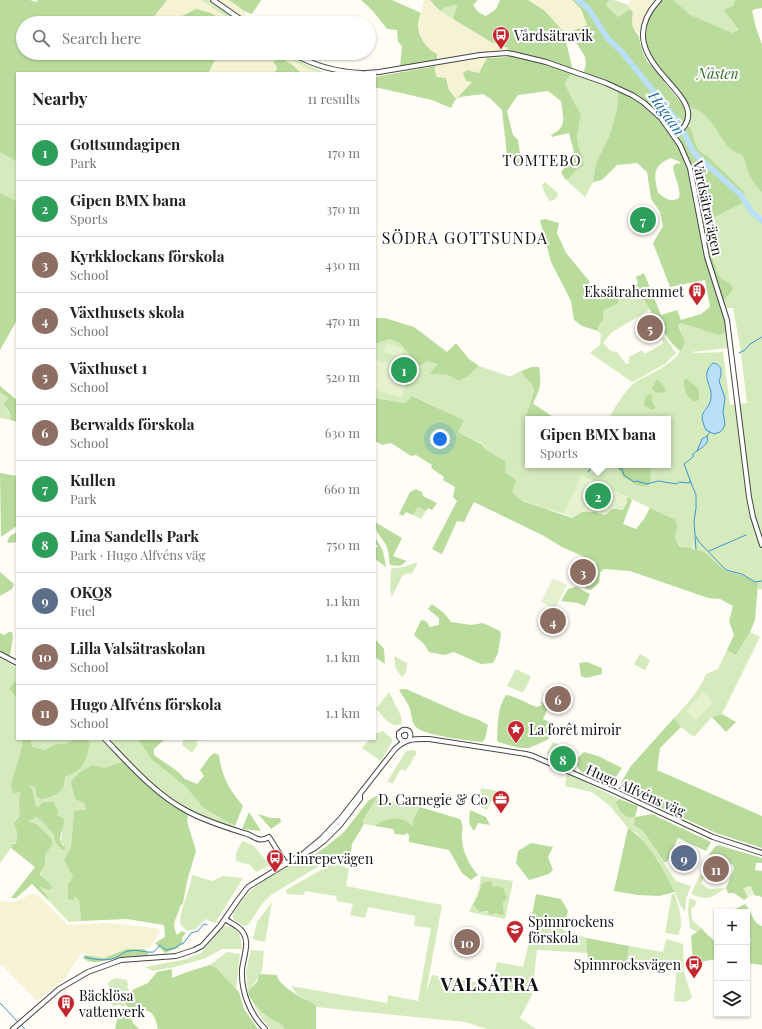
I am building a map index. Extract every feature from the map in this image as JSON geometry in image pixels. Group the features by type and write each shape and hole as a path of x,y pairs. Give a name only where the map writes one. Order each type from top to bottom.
{"street":[{"path":"213,0 236,16"},
{"path":"659,0 650,11 646,19 643,44 650,60 671,84 688,109 688,121 685,127 680,133 674,136"},
{"name":"Vårdsätravägen","path":"376,72 480,55 507,53 546,62 606,83 632,95 643,102 657,115 674,136 684,153 692,174 707,257 727,320 749,497 753,517 762,545"},
{"path":"306,60 320,67 348,72"},
{"path":"0,654 16,662"},
{"path":"402,730 407,730 410,734 409,740 402,740 399,734 402,730"},
{"name":"Hugo Alfvéns väg","path":"410,734 429,740"},
{"path":"106,740 150,785 180,807 215,824 249,834 257,840 264,840 269,837 286,864"},
{"path":"14,1029 59,989 88,972 122,960 176,956 185,954 202,946 214,934 248,887 304,853 326,834 360,795 402,740"},
{"name":"Hugo Alfvéns väg","path":"409,740 429,740 533,756 614,791 713,837 762,853"},
{"path":"225,919 241,930 247,944 242,970 244,992 248,1005 255,1017 265,1029"}],"shaded area":[{"path":"167,0 201,0 225,16 216,16 211,13 182,16 155,16"},
{"path":"218,0 229,0 237,5 245,12 245,16 242,16"},
{"path":"424,0 430,0 440,11 480,36 491,42 509,48 508,50 488,51 488,56 479,73 467,70 464,73 472,82 455,100 449,90 448,81 437,77 435,72 435,66 439,66 437,54 429,50 423,43 420,35 418,19"},
{"path":"528,0 572,0 581,9 587,25 570,32 564,32 545,11"},
{"path":"631,0 654,0 641,24 640,33 633,30 633,12 628,5"},
{"path":"214,60 292,60 316,72 300,72 294,66 277,67 274,72 209,72"},
{"path":"32,894 39,896 67,925 110,923 157,928 160,931 150,948 127,949 104,958 81,953 66,977 37,1001 2,965 0,965 0,901 14,902"}],"green space":[{"path":"0,0 30,0 36,2 38,0 167,0 155,16 16,16 16,60 214,60 209,72 16,72 16,161 0,152"},
{"path":"201,0 208,0 231,16 225,16"},
{"path":"229,0 261,0 252,14 243,10"},
{"path":"361,0 392,0 421,13 418,25 421,37 427,47 437,54 437,60 400,66 402,46 398,42 397,30 387,29 373,11"},
{"path":"430,0 478,0 473,5 478,12 486,16 496,9 500,0 528,0 545,11 564,32 573,72 566,81 565,85 576,107 581,113 577,137 584,166 577,169 569,179 565,179 561,172 569,163 569,157 575,156 569,133 552,137 551,135 560,129 563,117 561,101 548,91 518,95 507,111 513,135 518,140 522,167 507,155 502,110 491,99 483,94 460,97 455,100 451,108 432,100 376,88 376,77 435,66 437,77 446,78 449,90 456,99 472,82 466,81 463,73 467,70 479,73 488,56 489,58 507,57 508,48 491,42 453,19 457,5 445,7 440,11"},
{"path":"572,0 609,0 606,5 618,17 630,9 633,12 633,26 639,36 647,61 683,105 685,110 684,124 692,131 696,146 745,193 741,196 744,202 699,225 704,252 721,305 727,332 718,335 681,323 678,325 685,342 681,351 670,341 657,321 636,285 638,283 636,277 644,273 661,315 677,310 681,320 701,314 710,307 705,280 670,287 653,243 663,226 660,212 651,199 647,172 637,163 617,165 602,180 593,182 596,163 610,135 617,109 618,89 583,76 586,63 585,57 570,32 587,25 581,9","holes":["671,158 680,162 680,164 677,163 673,166 679,190 679,198 670,200 658,193 655,176 657,168 660,164"]},
{"path":"609,0 614,0 628,5 630,9 618,17 606,5"},
{"path":"660,0 762,0 762,8 752,11 762,45 762,589 760,590 740,576 719,573 694,553 694,544 693,549 681,547 674,538 677,527 676,520 582,476 564,514 520,499 511,492 506,476 505,461 485,449 483,444 458,432 464,420 413,396 405,403 376,398 376,344 390,339 400,343 411,357 439,364 431,374 448,375 457,381 468,376 479,366 508,376 521,371 534,388 524,422 525,468 671,468 671,416 611,416 620,400 636,381 663,367 676,357 682,343 682,334 678,324 681,323 718,335 726,331 728,348 691,352 723,352 730,405 747,403 740,346 733,308 725,308 706,248 678,137 689,126 691,107 666,78 644,44 644,32 649,16"},
{"name":"Nåsten","path":"661,0 673,0 690,15 732,33 739,30 724,10 734,5 735,0 762,0 762,8 752,11 762,45 762,192 751,177 743,156 733,151 727,145 704,114 691,108 653,60 647,44 646,28 648,21"},
{"path":"457,5 453,19 440,11 445,7"},
{"path":"196,9 211,13 216,16 182,16"},
{"path":"277,60 284,60 300,72 274,72 277,67 273,62"},
{"path":"292,60 299,60 323,72 317,72"},
{"path":"573,72 618,89 617,109 610,136 596,163 593,182 585,197 565,179 569,179 577,169 584,166 577,137 581,113 576,107 565,85 566,81"},
{"path":"0,152 16,161 16,201 0,193"},
{"path":"545,182 557,192 558,196 554,200 550,201 546,196 542,185"},
{"path":"0,193 16,201 16,322 0,350"},
{"path":"545,219 559,223 557,233 566,253 590,282 587,285 597,297 612,288 617,296 619,303 604,310 603,320 598,327 598,331 582,326 574,320 571,301 551,262 540,220"},
{"path":"711,255 720,277 731,285 733,290 723,301 709,256"},
{"path":"636,285 651,309 612,332 603,343 611,351 617,352 626,364 629,363 629,357 641,350 645,354 662,344 663,342 661,338 665,337 676,353 665,364 632,382 590,353 600,345 601,335 598,331 598,327 603,320 604,310 619,303 617,296"},
{"path":"376,318 385,318 414,327 447,352 456,343 469,359 479,366 468,376 458,381 448,375 430,374 438,364 426,361 421,366 411,357 400,343 390,339 376,344"},
{"path":"386,343 403,349 401,357 384,352"},
{"path":"376,359 410,369 402,398 376,390"},
{"path":"532,367 539,367 539,390 533,404 553,416 526,416 534,388 521,371"},
{"path":"687,379 699,389 699,398 696,402 690,399 686,393 684,380"},
{"path":"658,380 666,390 663,393 655,392 652,388"},
{"path":"0,386 16,399 16,422 11,420 11,415 4,404 8,398 0,392"},
{"path":"0,392 8,398 6,409 11,415 11,420 0,418"},
{"path":"649,394 652,395 652,402 656,408 652,410 644,406 645,398"},
{"path":"412,396 464,420 458,432 483,445 485,449 505,461 506,473 516,480 512,493 523,501 572,518 582,512 595,512 605,515 611,509 622,510 627,503 627,497 632,500 623,524 636,529 650,508 676,520 677,527 675,538 680,547 704,552 725,571 742,575 758,583 755,620 750,632 736,655 727,650 734,635 729,621 733,606 720,599 708,598 630,571 604,569 600,572 599,583 591,590 585,589 596,562 562,547 544,536 474,502 464,522 457,521 442,554 432,549 457,501 453,497 455,487 443,480 444,477 431,468 432,465 416,455 411,456 391,443 382,445 376,442 376,398 405,403"},
{"path":"619,468 651,468 650,484 647,486 639,486 624,478"},
{"path":"0,473 16,476 16,527 1,537"},
{"path":"581,476 627,497 627,503 623,510 612,508 605,515 595,512 582,512 572,518 564,514"},
{"path":"416,489 422,492 423,496 437,503 432,510 428,508 426,511 418,507 413,515 406,512 403,516 399,514 410,492"},
{"path":"418,507 426,511 421,519 413,515"},
{"path":"376,523 402,538 393,556 407,561 400,566 390,565 387,547 377,532"},
{"path":"16,533 16,542 9,543 7,541 10,536"},
{"path":"376,539 383,551 386,567 376,560 376,548 378,546 376,545"},
{"path":"418,562 412,574 408,573 402,576 392,597 390,590 391,570 393,568 404,567"},
{"path":"0,572 14,584 12,589 0,596"},
{"path":"553,578 567,585 555,609 541,602"},
{"path":"576,587 590,594 585,606 578,603 561,601 568,589"},
{"path":"432,604 444,613 451,622 471,625 483,623 500,631 501,634 498,653 493,663 481,664 454,652 444,655 429,652 424,644 414,635 421,620 426,621 430,627 439,625 439,618 428,609"},
{"path":"12,632 13,637 10,656 0,651 0,633 4,635"},
{"path":"750,632 760,637 722,714 712,717 694,737 681,727 674,718 696,692 706,674 718,669 727,650 736,655"},
{"path":"376,640 384,649 385,664 376,658"},
{"path":"640,654 650,660 646,669 644,670 634,664"},
{"path":"394,656 407,663 406,672 402,677 396,669"},
{"path":"0,658 16,667 16,682 9,689 16,697 16,740 23,740 19,758 20,816 15,820 18,838 15,843 12,844 11,848 0,863"},
{"path":"587,662 602,668 602,674 586,678 581,676 579,663"},
{"path":"516,669 531,677 524,691 522,692 507,686"},
{"path":"16,682 16,697 9,689"},
{"path":"406,689 488,725 485,739 482,742 467,740 436,735 420,730 413,723 411,711 399,690"},
{"path":"389,692 401,716 402,724 391,724 376,709"},
{"path":"703,692 713,702 696,720 686,711"},
{"path":"506,695 537,707 542,705 540,701 547,706 543,719 561,728 554,737 551,735 547,740 529,748 520,748 498,742 498,716"},
{"path":"722,714 736,722 726,732 712,717"},
{"path":"674,718 681,727 660,748 657,770 762,816 762,848 716,833 642,799 623,793 620,790 619,786 631,766"},
{"path":"383,731 393,740 381,761 362,748 369,740 376,740 376,734"},
{"path":"23,740 31,740 32,746 45,750 56,744 65,744 73,740 87,740 90,742 84,764 77,772 66,776 64,786 57,794 40,799 36,795 35,786 28,786 32,789 36,807 39,807 42,803 53,801 58,812 57,815 64,819 60,840 65,848 64,850 58,846 52,832 36,816 34,819 28,821 37,824 52,840 52,845 45,855 45,865 40,875 52,886 49,890 40,888 49,898 48,900 32,884 16,898 11,898 35,867 11,848 12,844 15,844 17,839 14,822 20,816 20,792 13,793 11,785"},
{"path":"31,740 73,740 45,750 32,746"},
{"path":"87,740 104,740 124,761 104,768 84,803 86,810 74,812 71,847 64,860 73,877 68,884 79,900 81,921 69,922 48,900 49,898 40,888 41,871 45,855 50,848 49,836 37,824 28,821 36,815 51,831 60,848 64,845 61,842 62,832 59,816 36,807 34,798 27,786 35,786 36,795 65,785 66,776 77,772 84,764 90,742"},
{"path":"109,740 139,740 151,759 186,787 204,807 235,826 217,823 186,809 171,800"},
{"path":"139,740 164,740 154,749 154,755 177,771 185,779 197,784 204,776 200,770 208,759 214,753 219,755 224,777 243,806 235,826 204,808 186,787 151,759"},
{"path":"184,740 199,740 196,742 198,744 192,753 182,745"},
{"path":"553,742 576,753 575,766 577,772 554,762 547,753"},
{"path":"406,751 416,751 416,755 413,757 411,763 405,771 401,769 393,783 387,782"},
{"path":"584,752 598,756 622,768 612,783 607,785 582,773 578,769 576,764 578,758"},
{"path":"124,761 178,808 188,814 187,821 196,851 187,881 183,903 180,906 174,923 177,935 182,931 186,933 182,938 183,942 178,948 165,953 155,943 165,937 164,925 127,919 81,921 79,900 75,896 73,900 68,899 68,884 73,877 64,860 71,847 74,811 86,810 84,803 75,799 71,782 80,772 93,765 104,768"},
{"path":"567,773 619,799 616,803 635,817 635,825 643,831 676,881 691,886 686,899 685,912 680,905 668,879 637,833 628,828 610,806 592,792 565,786"},
{"path":"481,788 497,791 495,801 491,801 487,810 478,806"},
{"path":"379,794 386,802 391,801 420,806 415,815 412,827 408,823 399,819 384,821 375,826 364,824 363,822"},
{"path":"379,794 363,821 364,824 352,844 349,866 340,859 334,858 319,866 311,857 344,832 368,801"},
{"path":"619,799 638,806 635,817 627,817 620,811 616,802"},
{"path":"420,807 460,819 462,824 462,842 465,853 478,875 471,880 462,873 449,850 409,842 409,835 407,833 404,835 395,834 393,829 375,826 379,823 394,818 404,820 412,826 415,815"},
{"path":"470,810 486,817 490,825 478,823 474,831 469,821"},
{"path":"249,812 261,831 242,829"},
{"path":"258,814 271,818 280,818 281,822 271,829"},
{"path":"653,814 711,842 706,851 678,838 667,862 664,862 643,831 634,825 635,817"},
{"path":"628,828 649,848 675,892 659,896 638,895 614,891"},
{"path":"242,841 253,845 270,865 256,872 250,865 236,861 236,853"},
{"path":"531,843 553,847 548,857 553,870 549,874 529,880 516,863 518,851"},
{"path":"718,845 762,858 762,863 756,863 755,870 762,871 762,897 754,895 753,891 746,894 748,897 744,900 734,893 728,893 726,888 734,869 733,865 716,856 711,867 705,864 712,851"},
{"path":"310,856 319,866 271,895 262,904 248,925 244,926 233,919 233,915 236,910 253,889 271,876"},
{"path":"335,862 349,869 346,886 442,905 426,993 432,975 492,985 497,962 523,967 533,926 563,930 587,938 586,947 588,953 537,950 532,995 520,1018 536,1029 487,1029 465,1022 316,1007 297,994 291,986 387,1003 388,995 418,1001 431,928 414,926 415,916 368,907 365,918 350,915 353,904 337,901 336,896 305,891 304,895 287,894 286,890"},
{"path":"192,875 212,881 223,876 243,878 215,923 205,919 196,929 187,931 180,924 180,918"},
{"path":"700,875 706,875 701,883 709,889 726,888 713,896 706,898 691,894"},
{"path":"481,876 513,881 505,919 469,912 479,890","holes":["481,885 493,888 503,902 504,911 480,912 474,902 478,896"]},
{"path":"491,881 493,887 497,886 503,888 507,898 503,902 504,914 500,915 496,913 489,915 488,911 480,912 473,905 478,896 481,885 485,882"},
{"path":"751,886 754,895 748,897 743,888"},
{"path":"536,894 561,899 568,911 563,930 530,926"},
{"path":"672,894 675,894 681,919 678,935 665,933"},
{"path":"689,899 696,901 695,906 691,909 692,920 701,928 697,932 690,928 688,911"},
{"path":"272,902 265,942 253,939 257,922"},
{"path":"745,904 748,909 735,909"},
{"path":"750,913 756,923 762,926 762,965 750,963"},
{"path":"224,926 236,930 240,936 242,949 222,949 206,958 175,967 153,971 145,967 187,959 201,953"},
{"path":"701,928 714,940 714,960 693,963 691,936"},
{"path":"587,938 629,946 626,968 588,962 586,944"},
{"path":"666,939 683,944 684,972 692,998 685,1002 674,1001 677,963 627,959 629,946 663,952"},
{"path":"127,949 144,949 149,953 146,956 98,962 91,962 83,958 85,955 104,958"},
{"path":"251,950 264,951 262,971 248,993 246,971"},
{"path":"227,952 240,954 236,990 210,965"},
{"path":"210,965 216,968 239,992 244,1009 258,1029 158,1029 153,1014 147,1011 131,1011 129,1007 125,1005 132,990 148,983 157,972 172,969 172,978"},
{"path":"259,974 277,975 278,979 287,988 298,996 314,1004 316,1007 316,1029 285,1029 281,1024 268,1017 261,1011 248,993 257,982"},
{"path":"116,978 127,980 127,986 130,994 124,1007 119,1005 113,1006 111,1004 112,1000 108,996 111,995 108,983"},
{"path":"252,998 280,1021 286,1029 271,1029 255,1007"},
{"path":"129,1014 133,1023 139,1029 115,1029 117,1020"}],"water":[{"path":"713,363 719,365 720,367 721,375 719,381 725,398 723,412 725,424 720,432 714,434 706,430 702,418 711,398 707,372"},
{"path":"707,436 707,443 697,451 702,439"}],"waterway":[{"name":"Hågaån","path":"578,0 588,8 608,39 622,52 679,123 694,153 741,195 752,212 762,221"},
{"path":"739,353 762,337"},
{"path":"707,436 710,432"},
{"path":"619,468 622,469 624,475 634,482 637,481 647,484 658,481 677,484 679,482 690,483 684,464 693,457 693,454 697,451"},
{"path":"588,472 591,468"},
{"path":"591,468 596,470 599,468"},
{"path":"690,480 696,495 694,522 695,535 699,542 726,570 742,574 755,582 762,581"},
{"path":"709,551 746,535"},
{"path":"695,537 696,549"},
{"path":"85,957 98,960 107,960 115,958 128,951 136,950 154,952 160,945 166,950 175,948 180,944 183,944 191,933 198,931 204,924 207,925"},
{"path":"0,1003 17,1021"},
{"path":"22,1026 25,1029"}],"place":[{"name":"Vårdsätravik","path":"501,50"},
{"name":"Kullen","path":"643,220"},
{"name":"Eksätrahemmet","path":"697,306"},
{"name":"Växthuset 1","path":"650,328"},
{"name":"Gottsundagipen","path":"404,370"},
{"name":"Gipen BMX bana","path":"598,496"},
{"name":"Kyrkklockans förskola","path":"583,572"},
{"name":"Växthusets skola","path":"553,621"},
{"name":"Berwalds förskola","path":"558,699"},
{"name":"La forêt miroir","path":"516,744"},
{"name":"Lina Sandells Park","path":"563,759"},
{"name":"D. Carnegie & Co","path":"501,814"},
{"name":"OKQ8","path":"684,858"},
{"name":"Hugo Alfvéns förskola","path":"716,869"},
{"name":"Linrepevägen","path":"275,873"},
{"name":"Lilla Valsätraskolan","path":"467,942"},
{"name":"Spinnrockens förskola","path":"515,944"},
{"name":"Spinnrocksvägen","path":"694,979"},
{"name":"Bäcklösa vattenverk","path":"66,1018"}],"district":[{"name":"TOMTEBO","path":"542,160"},
{"name":"SÖDRA GOTTSUNDA","path":"465,237"},
{"name":"VALSÄTRA","path":"490,984"}]}
